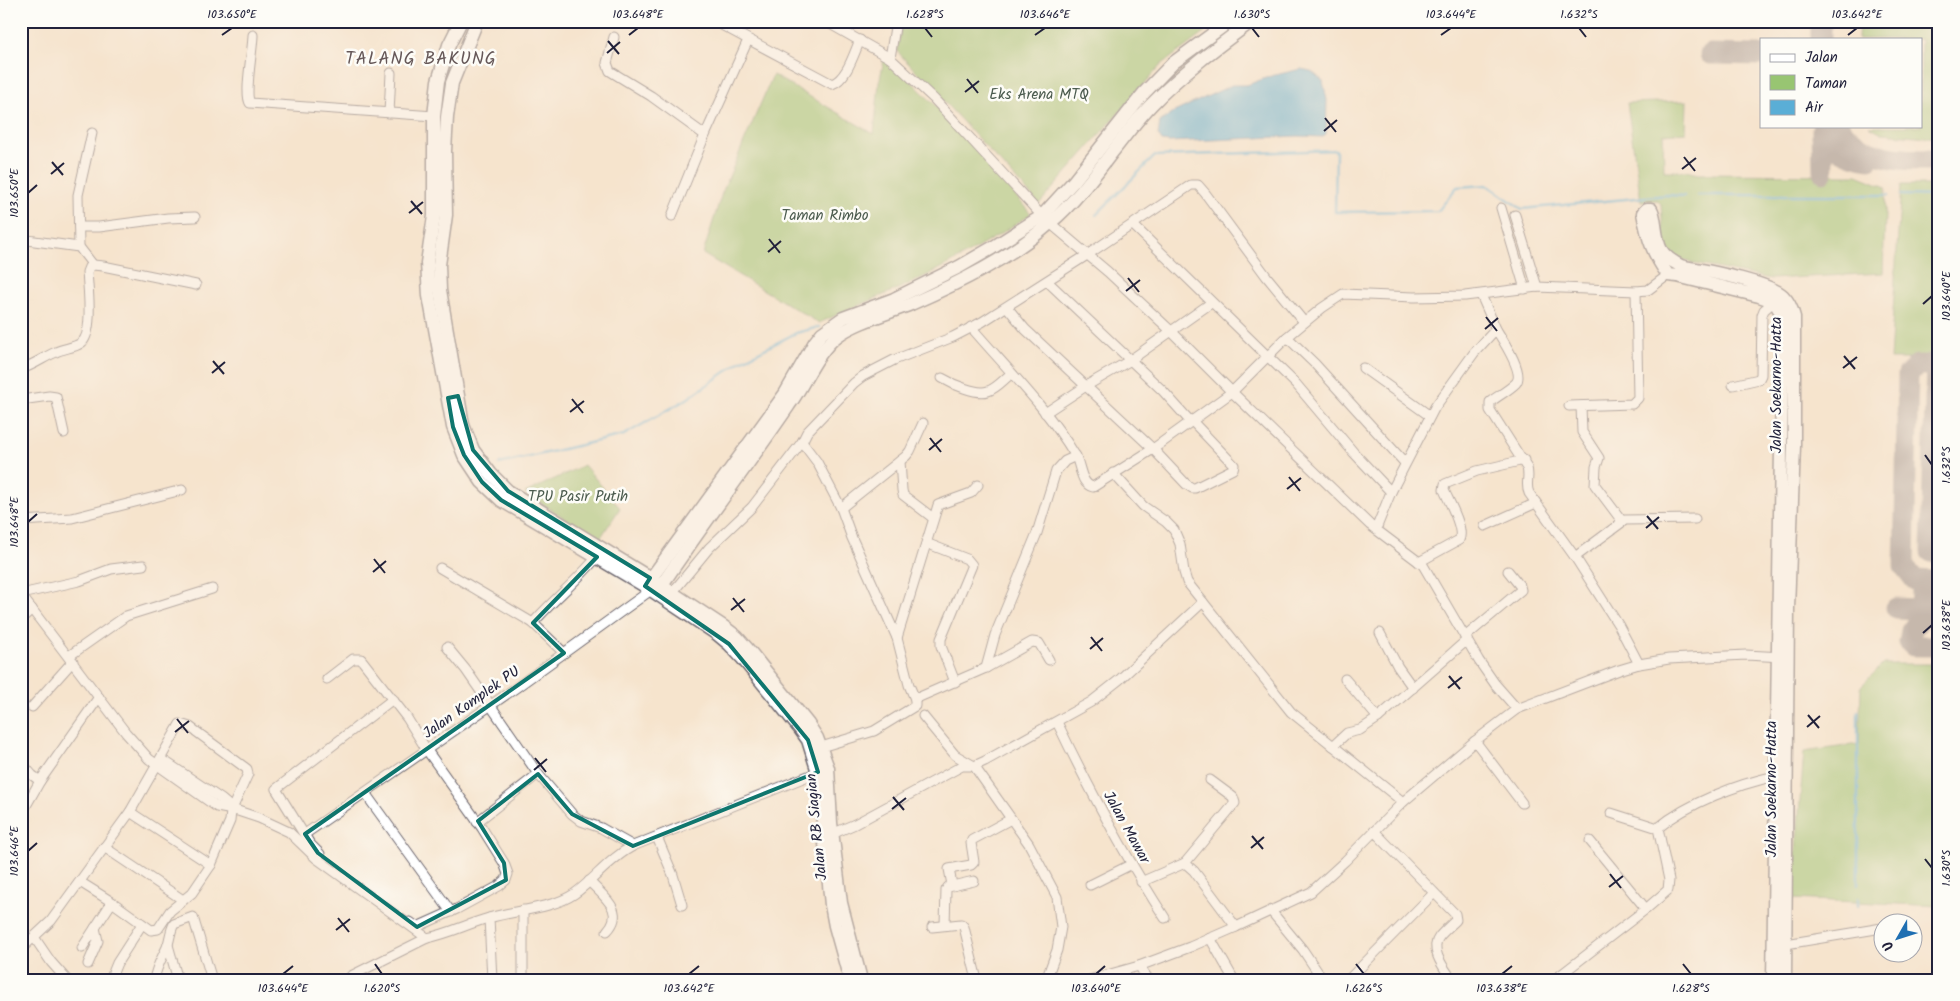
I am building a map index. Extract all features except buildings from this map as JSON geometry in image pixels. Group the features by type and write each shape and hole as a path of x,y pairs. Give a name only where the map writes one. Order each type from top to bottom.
{"highway":[{"path":"461,21 449,44 438,81 434,116 434,216 427,263 428,296 453,397 473,450 491,474 508,491 733,641"},
{"path":"477,21 452,83 445,151 446,215 439,265 440,290 453,397 453,427 464,455 482,482 501,500 598,558 656,588"},
{"path":"1046,220 1074,182 1156,81 1173,63 1230,21"},
{"path":"656,588 785,394 822,333 843,318 961,273 999,244 1046,220 1085,188 1150,106 1186,71 1252,21"},
{"name":"Jalan Soekarno-Hatta","path":"1705,277 1668,275 1656,259 1647,238 1643,213 1651,209 1660,251 1666,257 1705,277 1759,296 1778,298 1783,316 1785,980"},
{"name":"Jalan RB Siagian","path":"733,641 808,724 821,747 828,768 832,834 841,903 860,980"},
{"name":"Jalan RB Siagian","path":"733,641 808,740 818,772 831,905 850,980"},
{"name":"Jalan Soekarno-Hatta","path":"1773,980 1776,776 1783,657"}],"street":[{"path":"825,21 890,58 934,99 1046,220 1171,331 1376,529 1419,562 1430,573 1490,677 1517,709"},
{"path":"890,58 896,21"},
{"path":"719,23 832,84 842,77 860,40"},
{"path":"253,35 247,97 250,103 434,116"},
{"path":"614,37 607,63 610,71 651,96 705,135"},
{"path":"672,216 705,135 748,40"},
{"path":"389,113 391,73"},
{"path":"92,133 78,195 79,247 93,265 196,285"},
{"name":"Jalan Komplek PU","path":"304,834 491,705 709,548 752,507 802,442 807,432 858,379 894,360 971,328 1087,255 1191,185 1198,185 1267,277 1304,322"},
{"path":"1501,208 1525,289"},
{"path":"1515,215 1537,287"},
{"path":"79,227 99,227 168,218 195,217"},
{"path":"21,218 23,235 27,240 79,247"},
{"path":"1133,225 1296,384 1354,453 1391,492"},
{"path":"21,369 35,364 56,352 81,343 86,338 90,326 87,272 89,267 93,265"},
{"path":"971,328 1045,413 1076,456 1083,477 1090,487 1094,487 1232,392 1287,337 1304,322 1343,294 1414,297 1481,295 1537,287 1636,291 1648,290 1668,275"},
{"path":"1007,307 1024,329 1153,448 1192,488 1199,488 1233,469 1233,464 1191,420 1047,280"},
{"path":"1569,406 1632,404 1638,398 1636,291"},
{"path":"1481,295 1496,329 1516,365 1518,377 1516,383 1490,402 1489,407 1524,460 1529,473 1527,489 1619,626 1640,664"},
{"path":"1733,385 1759,379 1761,375 1761,319 1764,310 1778,298"},
{"path":"1045,413 1129,361 1212,303"},
{"path":"1376,529 1391,492 1430,416 1474,353 1496,329"},
{"path":"1287,337 1315,364 1406,463"},
{"path":"1363,368 1430,416"},
{"path":"942,378 958,386 985,392 997,386 1011,374"},
{"path":"21,400 49,396 56,397 64,433"},
{"path":"1581,406 1582,432 1599,458 1596,468 1595,485 1622,521"},
{"path":"841,508 910,451 923,423"},
{"path":"802,442 817,462 841,508 852,538 897,638 909,685 915,699 915,706 874,732 821,747"},
{"path":"986,668 995,635 1037,533 1056,471 1065,462 1076,456"},
{"path":"1419,562 1461,538 1460,529 1444,490 1445,484 1477,470 1524,460"},
{"path":"900,461 904,495 933,518"},
{"path":"1113,474 1143,506 1174,530 1180,544 1187,582 1291,712 1402,802"},
{"path":"897,638 916,583 933,518 940,503 971,493 978,484"},
{"path":"21,521 72,518 182,490"},
{"path":"1485,526 1536,502"},
{"path":"1574,557 1622,521 1628,519 1694,519"},
{"path":"926,543 967,559 972,565 941,639 941,646 955,682"},
{"path":"533,623 552,601 567,590 598,558"},
{"path":"143,566 111,569 79,581 21,594 126,733 149,759 157,763 166,762 221,799 231,811"},
{"path":"440,568 533,623 564,653"},
{"path":"1333,746 1346,733 1360,730 1378,718 1521,590 1508,571"},
{"path":"32,707 71,659 126,616 212,589"},
{"path":"832,834 855,824 962,766 974,766 1091,702 1119,680 1203,602"},
{"path":"21,619 32,609"},
{"path":"1380,633 1398,667 1413,688"},
{"path":"915,699 986,668 1035,641 1039,643 1049,660"},
{"path":"447,647 466,670 538,774 572,814 581,821 601,828 634,846"},
{"path":"1089,980 1140,966 1236,927 1311,892 1345,861 1402,802 1475,741 1517,709 1619,670 1640,664 1669,659 1746,655 1783,657"},
{"path":"327,679 353,659 361,659 393,699 504,863 508,874 506,880 451,912 417,927 318,853 310,844 276,789 393,699"},
{"path":"1345,679 1378,718"},
{"path":"24,811 40,781 99,697"},
{"path":"923,716 955,755 974,766 1029,844 1057,897 1061,927 1057,950 1046,980"},
{"name":"Jalan Mawar","path":"1057,722 1141,882 1185,863"},
{"path":"21,949 51,921 130,812 180,724 190,727 248,769 248,774 231,811 230,820 212,865 192,893 170,911 158,929 151,930 80,882"},
{"path":"1475,741 1522,802"},
{"path":"21,762 40,781"},
{"path":"349,980 350,976 427,938 489,918 562,900 573,895 620,853 634,846 818,772"},
{"path":"477,822 538,774"},
{"path":"1611,813 1658,828 1685,811 1724,792 1752,781 1776,776"},
{"path":"1210,780 1233,797 1235,802 1185,863 1194,870 1236,927"},
{"path":"365,793 451,912"},
{"path":"231,811 238,811 260,818 289,832 316,858 427,938"},
{"path":"130,812 212,865"},
{"path":"952,885 950,869 971,865 974,862 971,842 1011,819"},
{"path":"1554,980 1665,893 1669,885 1658,828"},
{"path":"1374,831 1456,918 1437,938 1436,944 1438,956 1452,980"},
{"path":"657,837 673,875 682,905"},
{"path":"1590,841 1646,909"},
{"path":"104,847 184,900"},
{"path":"1090,885 1132,864"},
{"path":"589,881 610,903 615,913 614,924 607,931"},
{"path":"945,925 946,890 952,885 974,881"},
{"path":"1141,882 1165,918"},
{"path":"1348,980 1434,894"},
{"path":"82,948 112,902"},
{"path":"523,910 523,980"},
{"path":"1271,911 1303,950 1323,980"},
{"path":"178,980 168,945 169,934 174,924 193,917 212,980"},
{"path":"489,918 492,980"},
{"path":"110,980 142,924"},
{"path":"932,926 961,924 964,927 977,980"},
{"path":"88,964 98,941 95,928"},
{"path":"1786,944 1872,930"},
{"path":"34,938 67,980"},
{"path":"1210,938 1234,980"},
{"path":"154,980 158,963 168,945"},
{"path":"1140,966 1149,980"}],"highlighted area":[{"path":"458,396 473,450 508,491 650,578 645,586 729,644 808,740 818,772 633,846 572,814 538,774 478,821 504,863 506,880 417,927 318,853 305,834 564,653 533,623 597,557 501,500 482,482 464,455 453,427 448,398"}],"green space":[{"name":"Eks Arena MTQ","path":"902,21 1220,21 1161,65 1039,204 897,51"},
{"path":"1859,21 1939,21 1939,138 1882,133 1873,128 1922,128 1922,38 1858,38"},
{"name":"Taman Rimbo","path":"884,60 901,71 958,128 1031,214 980,246 933,272 901,288 819,323 703,254 722,193 773,75 874,134 879,83"},
{"path":"1687,101 1686,132 1663,134 1664,171 1686,171 1698,174 1857,175 1886,187 1883,273 1771,279 1691,263 1674,256 1664,247 1661,204 1657,200 1641,201 1627,103"},
{"path":"1901,185 1939,185 1939,359 1890,359"},
{"name":"TPU Pasir Putih","path":"584,465 620,508 599,540 525,493"},
{"path":"1883,664 1939,664 1939,906 1792,899 1804,752 1859,744 1861,686"}],"water":[{"path":"1301,69 1311,71 1323,81 1327,100 1326,134 1323,137 1298,136 1169,142 1162,141 1158,135 1160,122 1172,113 1232,85 1247,85 1271,76"}],"waterway":[{"path":"1096,215 1155,156 1336,150 1335,212 1438,211 1457,187 1487,185 1522,209 1667,195 1684,196"},
{"path":"1697,195 1888,195"},
{"path":"1901,195 1939,196"},
{"path":"499,464 624,435 687,399 741,361 796,333 819,327"},
{"path":"1858,711 1858,885"},
{"path":"1858,898 1858,906"}],"taxiway":[{"path":"1821,21 1821,38"},
{"path":"1710,54 1760,55"},
{"path":"1841,128 1849,138 1860,146 1884,156 1911,160 1939,160"},
{"path":"1822,129 1823,172"},
{"path":"1822,135 1843,151 1869,159"},
{"path":"1936,362 1931,552 1939,553"},
{"path":"1939,365 1917,365 1908,374 1904,566 1915,580 1939,581"},
{"path":"1931,581 1922,588 1921,618 1911,631 1909,642 1913,646 1939,646"},
{"path":"1896,608 1939,610"}],"district":[{"name":"TALANG BAKUNG","path":"421,58"}]}
